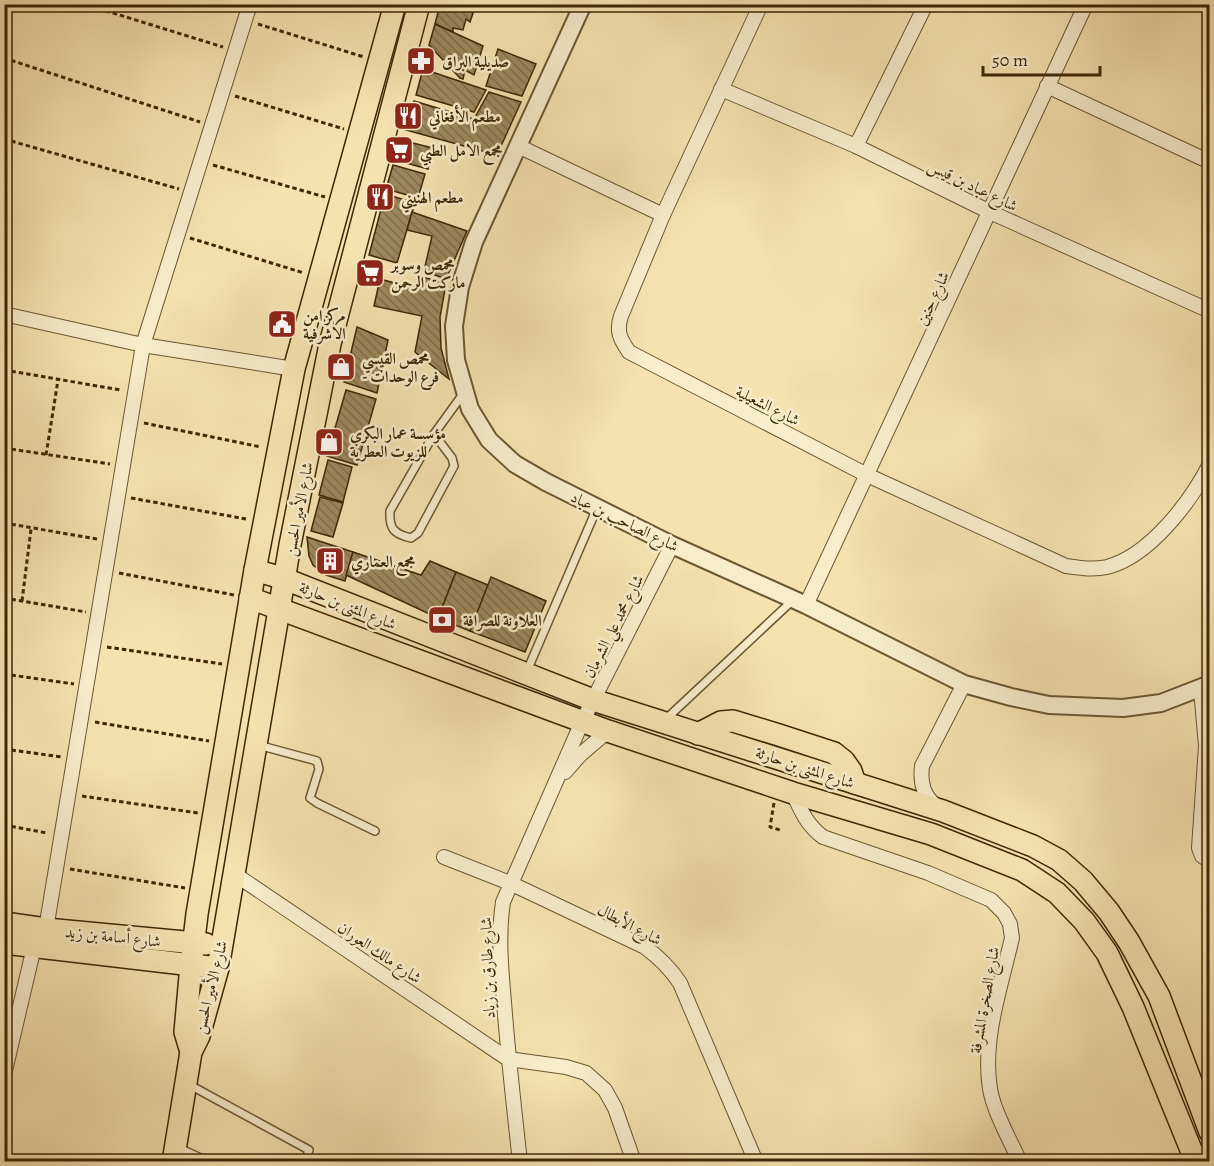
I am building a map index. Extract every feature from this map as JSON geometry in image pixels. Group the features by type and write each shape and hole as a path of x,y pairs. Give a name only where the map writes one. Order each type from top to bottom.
{"main road":[{"name":"شارع الأمير الحسن","path":"191,1052 185,1032 197,914 250,598 278,450 302,337 395,4"},
{"name":"شارع الأمير الحسن","path":"175,1154 191,1052 199,1036 218,968 270,654 330,344 419,4"},
{"path":"302,337 330,344"},
{"path":"290,545 298,570 320,594"},
{"name":"شارع المثنى بن حارثة","path":"255,570 285,579 593,700 943,811 1033,846 1059,860 1083,881 1109,912 1160,996 1209,1132"},
{"name":"شارع المثنى بن حارثة","path":"250,598 582,722 793,792 931,834 1022,870 1057,893 1084,921 1107,953 1133,1007 1196,1161"},
{"path":"270,654 293,630 313,622"},
{"path":"164,941 180,937 189,930 197,914"},
{"name":"شارع أسامة بن زيد","path":"4,923 164,941 222,945"},
{"name":"شارع أسامة بن زيد","path":"4,943 218,968"},
{"path":"1133,1007 1160,996"}],"street":[{"path":"46,929 143,345 250,4"},
{"name":"شارع الصاحب بن عباد","path":"583,4 474,242 455,310 454,343 465,392 478,425 501,452 530,473 597,508 672,545 799,602 964,684 1048,705 1123,708 1161,703 1205,686"},
{"name":"شارع الشعيلية","path":"760,4 663,215 618,326 622,343 629,352 867,475 1066,566 1088,569 1108,566 1128,558 1148,543 1187,501 1209,464"},
{"path":"856,146 926,4"},
{"name":"شارع حنين","path":"799,602 867,475 1086,4"},
{"path":"1047,86 1209,162"},
{"name":"شارع عباد بن قيس","path":"721,90 856,146 990,212 1209,311"},
{"path":"518,146 663,215"},
{"path":"4,314 143,345 294,369"},
{"name":"شارع محمد علي الشرمان","path":"582,722 672,545"},
{"path":"943,811 932,803 924,792 921,779 922,766 964,684"},
{"path":"1205,686 1208,747 1199,848 1202,855 1209,861"},
{"name":"شارع طارق بن زياد","path":"520,1161 508,1059 500,924 503,902 582,722"},
{"name":"شارع طارق بن زياد","path":"556,783 580,755 609,731"},
{"name":"شارع الصخرة المشرفة","path":"793,792 804,819 823,837 928,873 991,900 1004,913 1010,924 1012,938 988,1045 988,1072 991,1091 1020,1161"},
{"name":"شارع الأبطال","path":"444,857 510,883 645,947 661,958 671,969 684,993 756,1161"},
{"name":"شارع مالك العوران","path":"233,873 508,1059"},
{"path":"4,1075 10,1032 34,947"},
{"path":"508,1059 566,1067 586,1073 597,1081 615,1108 634,1161"}],"lane":[{"path":"434,434 452,458 454,466 452,474 418,533 411,537 402,536 389,523 390,511 434,434 465,392"},
{"path":"526,674 597,508"},
{"path":"662,722 799,602"},
{"path":"255,744 317,761 319,769 310,798 375,831"},
{"path":"186,1082 309,1150 305,1161"},
{"path":"175,1154 210,1161"}],"path":[{"path":"84,4 235,51"},
{"path":"245,20 379,62"},
{"path":"4,58 211,125"},
{"path":"222,92 359,134"},
{"path":"4,140 190,192"},
{"path":"200,161 340,201"},
{"path":"177,234 318,278"},
{"path":"4,370 135,393"},
{"path":"46,455 58,380"},
{"path":"130,420 278,450"},
{"path":"4,448 123,465"},
{"path":"4,487 10,449"},
{"path":"118,496 264,522"},
{"path":"4,523 111,541"},
{"path":"22,601 31,528"},
{"path":"106,571 250,598"},
{"path":"4,598 98,614"},
{"path":"93,645 238,667"},
{"path":"4,694 6,674 87,686"},
{"path":"81,720 226,743"},
{"path":"4,749 75,759"},
{"path":"69,794 214,815"},
{"path":"4,825 62,835"},
{"path":"770,827 780,830"},
{"path":"57,866 201,891"}],"building":[{"path":"440,4 476,4 470,22 466,19 463,30 453,28 453,32 435,24"},
{"path":"435,24 483,46 474,75 465,70 463,79 460,78 429,45"},
{"path":"498,49 536,64 522,96 486,86"},
{"path":"423,69 486,90 474,112 416,95"},
{"path":"489,92 521,102 497,155 406,130 414,101 474,119"},
{"path":"401,140 433,148 428,169 395,160"},
{"path":"393,165 425,174 418,198 386,189"},
{"path":"385,194 415,203 397,263 369,255"},
{"path":"412,212 467,231 446,279 424,271 432,236 407,230"},
{"path":"420,276 446,284 440,317 441,348 449,379 415,352 422,316 374,306 380,279 413,288"},
{"path":"357,327 388,340 377,393 344,382"},
{"path":"346,390 376,399 357,465 327,456"},
{"path":"328,460 352,467 343,502 319,495"},
{"path":"320,497 343,503 333,537 311,531"},
{"name":"مجمع العماري","path":"307,537 353,552 345,581 326,575 313,565 309,556"},
{"path":"353,552 421,575 430,561 456,572 438,618 346,575"},
{"path":"456,572 488,585 470,631 438,618"},
{"path":"491,577 546,601 525,652 470,631"}],"place":[{"name":"صديلية البراق","path":"421,61"},
{"name":"مطعم الأفغاني","path":"408,116"},
{"name":"مجمع الامل الطبي","path":"399,150"},
{"name":"مطعم الهنيني","path":"380,197"},
{"name":"محمص وسوبر ماركت الرحمن","path":"370,273"},
{"name":"مركز امن الاشرفية","path":"282,324"},
{"name":"محمص القيسي - فرع الوحدات","path":"341,367"},
{"name":"مؤسسة عمار البكري للزيوت العطرية","path":"329,442"},
{"name":"مجمع العماري","path":"330,561"},
{"name":"العلاونة للصرافة","path":"442,620"}]}
